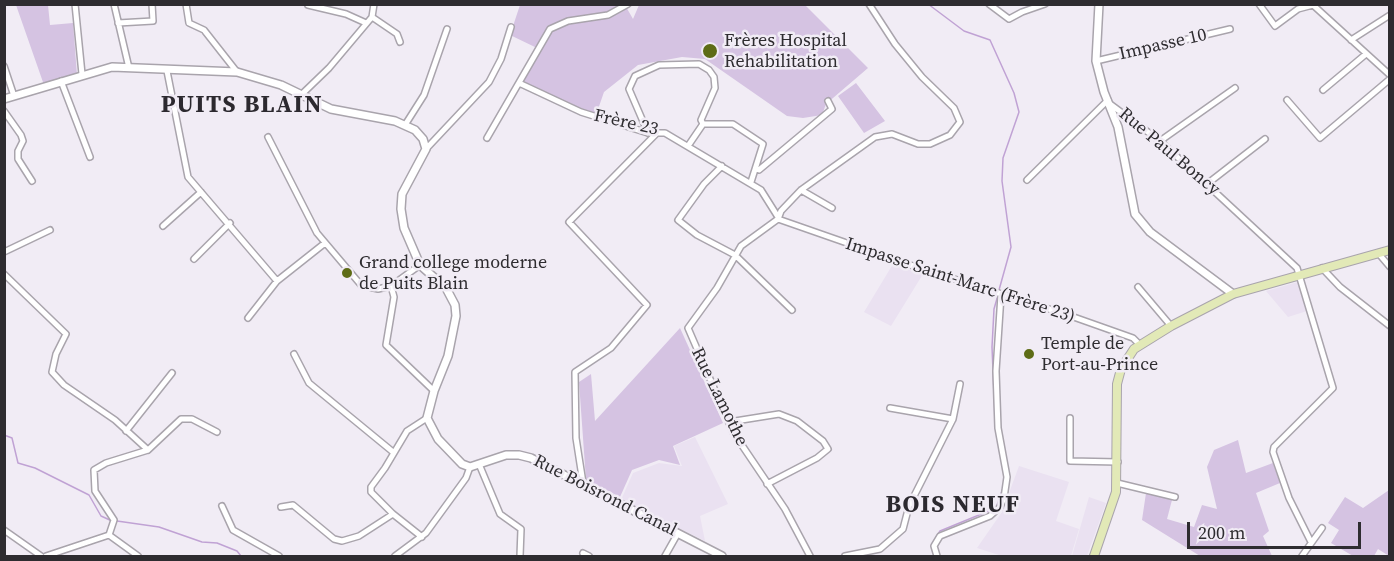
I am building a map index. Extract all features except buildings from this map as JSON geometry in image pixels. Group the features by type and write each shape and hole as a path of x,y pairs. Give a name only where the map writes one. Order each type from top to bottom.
{"main road":[{"path":"1094,556 1113,506 1117,483 1117,384 1127,357 1140,345 1233,294 1389,250"}],"street":[{"path":"75,4 82,74"},
{"path":"114,4 129,68"},
{"path":"118,23 153,21 152,4"},
{"path":"186,4 189,23 204,30 237,72"},
{"path":"301,95 329,68 372,17 374,4"},
{"path":"488,138 550,28 568,21 608,15 628,4"},
{"name":"Rue Lamothe","path":"810,556 785,509 729,422 687,328 717,288 741,246 778,219 781,211 801,190 874,137 892,134 918,144 930,144 950,135 960,122 954,108 922,77 869,4"},
{"path":"989,4 1009,19 1045,4"},
{"path":"1019,4 1022,12"},
{"name":"Rue Paul Boncy","path":"1100,4 1096,61 1109,102 1160,141 1207,183 1297,268 1299,274"},
{"path":"1259,4 1275,26 1305,6 1320,7 1389,77 1320,138 1287,100"},
{"path":"308,5 346,14 366,23"},
{"path":"1351,40 1389,15"},
{"path":"372,17 397,34 400,42"},
{"path":"395,556 422,537 465,478 470,467 462,464 449,452 438,439 427,418 434,391 448,356 456,315 455,305 446,288 420,265 410,244 401,209 405,184 426,149 489,82 501,59 511,27"},
{"name":"Impasse 10","path":"1096,61 1230,28"},
{"path":"405,125 424,95 447,29"},
{"path":"1323,90 1366,54"},
{"path":"648,133 629,89 635,76 659,64 699,64 709,70 714,77 715,88 701,120 703,124 688,146"},
{"path":"4,66 14,96"},
{"path":"4,99 82,74 112,67 237,72 281,85 332,109 405,125 423,138 426,149"},
{"path":"167,71 186,171 201,192 248,243 278,281"},
{"path":"61,81 90,157"},
{"name":"Frère 23","path":"519,83 581,112 648,133 665,133 751,182 761,190 778,219"},
{"path":"1160,141 1235,88"},
{"path":"756,169 759,170 832,109 828,101"},
{"path":"1027,180 1109,102 1118,127 1132,203 1140,223 1233,294"},
{"path":"4,111 21,135 23,141 18,151 18,159 32,181"},
{"path":"703,124 727,122 760,140 763,144 751,182"},
{"path":"583,483 576,438 575,372 611,348 646,305 569,222 656,134"},
{"path":"268,137 317,233 361,285 378,289 391,286 420,265"},
{"path":"1207,183 1265,139"},
{"path":"722,166 704,184 678,220 697,235 735,255 792,310"},
{"path":"801,190 832,208"},
{"path":"164,226 201,192"},
{"name":"Impasse Saint-Marc (Frère 23)","path":"778,219 1133,338 1140,345"},
{"path":"194,259 230,223"},
{"path":"4,252 50,230"},
{"path":"248,318 278,281 325,243"},
{"path":"1379,254 1389,267"},
{"path":"1322,268 1340,287 1389,326"},
{"path":"4,274 66,334 56,354 52,372 64,385 126,430 148,450"},
{"path":"1299,274 1333,388 1274,447 1273,452 1289,498 1311,542"},
{"path":"391,286 394,297 386,345 434,391"},
{"path":"1138,287 1172,326"},
{"path":"938,556 934,546 940,536 990,516 1000,507 1004,498 1007,477 998,428 996,381 1001,295"},
{"path":"294,354 309,383 393,452"},
{"path":"126,430 171,372"},
{"path":"845,556 880,549 903,529 909,506 953,419 960,384"},
{"path":"890,408 953,419"},
{"path":"729,422 779,414 797,421 823,441 828,449 805,465 767,484"},
{"path":"422,537 393,514 372,492 371,487 407,431 427,418"},
{"path":"1070,418 1070,460 1118,462"},
{"path":"109,535 113,521 95,491 94,470 106,463 148,450 181,419 192,419 217,432"},
{"name":"Rue Boisrond Canal","path":"470,467 519,455 583,483 722,556"},
{"path":"479,464 500,514 521,529 520,556"},
{"path":"1117,483 1175,497"},
{"path":"281,507 292,505 334,539 342,541 359,536 393,514"},
{"path":"222,506 233,530 279,556"},
{"path":"1302,556 1322,528"},
{"path":"4,530 41,556"},
{"path":"665,556 678,534"},
{"path":"46,556 109,535"},
{"path":"109,535 138,556"},
{"path":"583,553 590,556"}],"shaded area":[{"path":"16,5 48,5 50,25 73,23 77,75 44,85"},
{"path":"520,5 625,5 633,19 639,5 805,5 868,68 826,104 822,115 803,118 787,116 705,59 682,57 638,65 604,92 596,115 521,81 537,48 510,35"},
{"path":"856,83 885,121 864,133 838,96"},
{"path":"893,264 923,274 891,326 864,312"},
{"path":"1298,282 1307,311 1288,317 1266,291"},
{"path":"680,328 723,423 673,446 680,465 659,460 632,470 620,497 586,480 579,382 591,374 595,421"},
{"path":"695,437 728,504 700,516 705,541 621,500 633,473 659,463 682,466 674,446"},
{"path":"1238,440 1246,473 1273,463 1280,483 1256,493 1269,531 1263,536 1272,556 1200,556 1142,520 1146,493 1172,500 1167,519 1194,527 1202,505 1217,509 1207,467 1214,450"},
{"path":"1019,466 1069,482 1056,521 1079,529 1071,556 1002,556 977,548 1002,512"},
{"path":"1389,490 1389,556 1378,549 1374,556 1353,556 1331,543 1339,530 1328,523 1345,497 1363,508"},
{"path":"1089,497 1106,503 1087,556 1072,556"}],"waterway":[{"path":"928,4 964,31 990,40 1014,93 1019,112 1003,158 1002,181 1011,247 999,290"},
{"path":"995,418 992,347 994,309 998,295"},
{"path":"996,429 1000,454"},
{"path":"4,435 12,438 18,463 35,468 89,495 101,516 112,521"},
{"path":"932,544 940,531 996,508 1003,488"},
{"path":"117,521 159,527 202,542 217,543 237,551 241,556"}],"place":[{"name":"Frères Hospital Rehabilitation","path":"710,51"},
{"name":"Grand college moderne de Puits Blain","path":"347,273"},
{"name":"Temple de Port-au-Prince","path":"1029,354"}],"district":[{"name":"PUITS BLAIN","path":"242,106"},
{"name":"BOIS NEUF","path":"953,506"}]}
